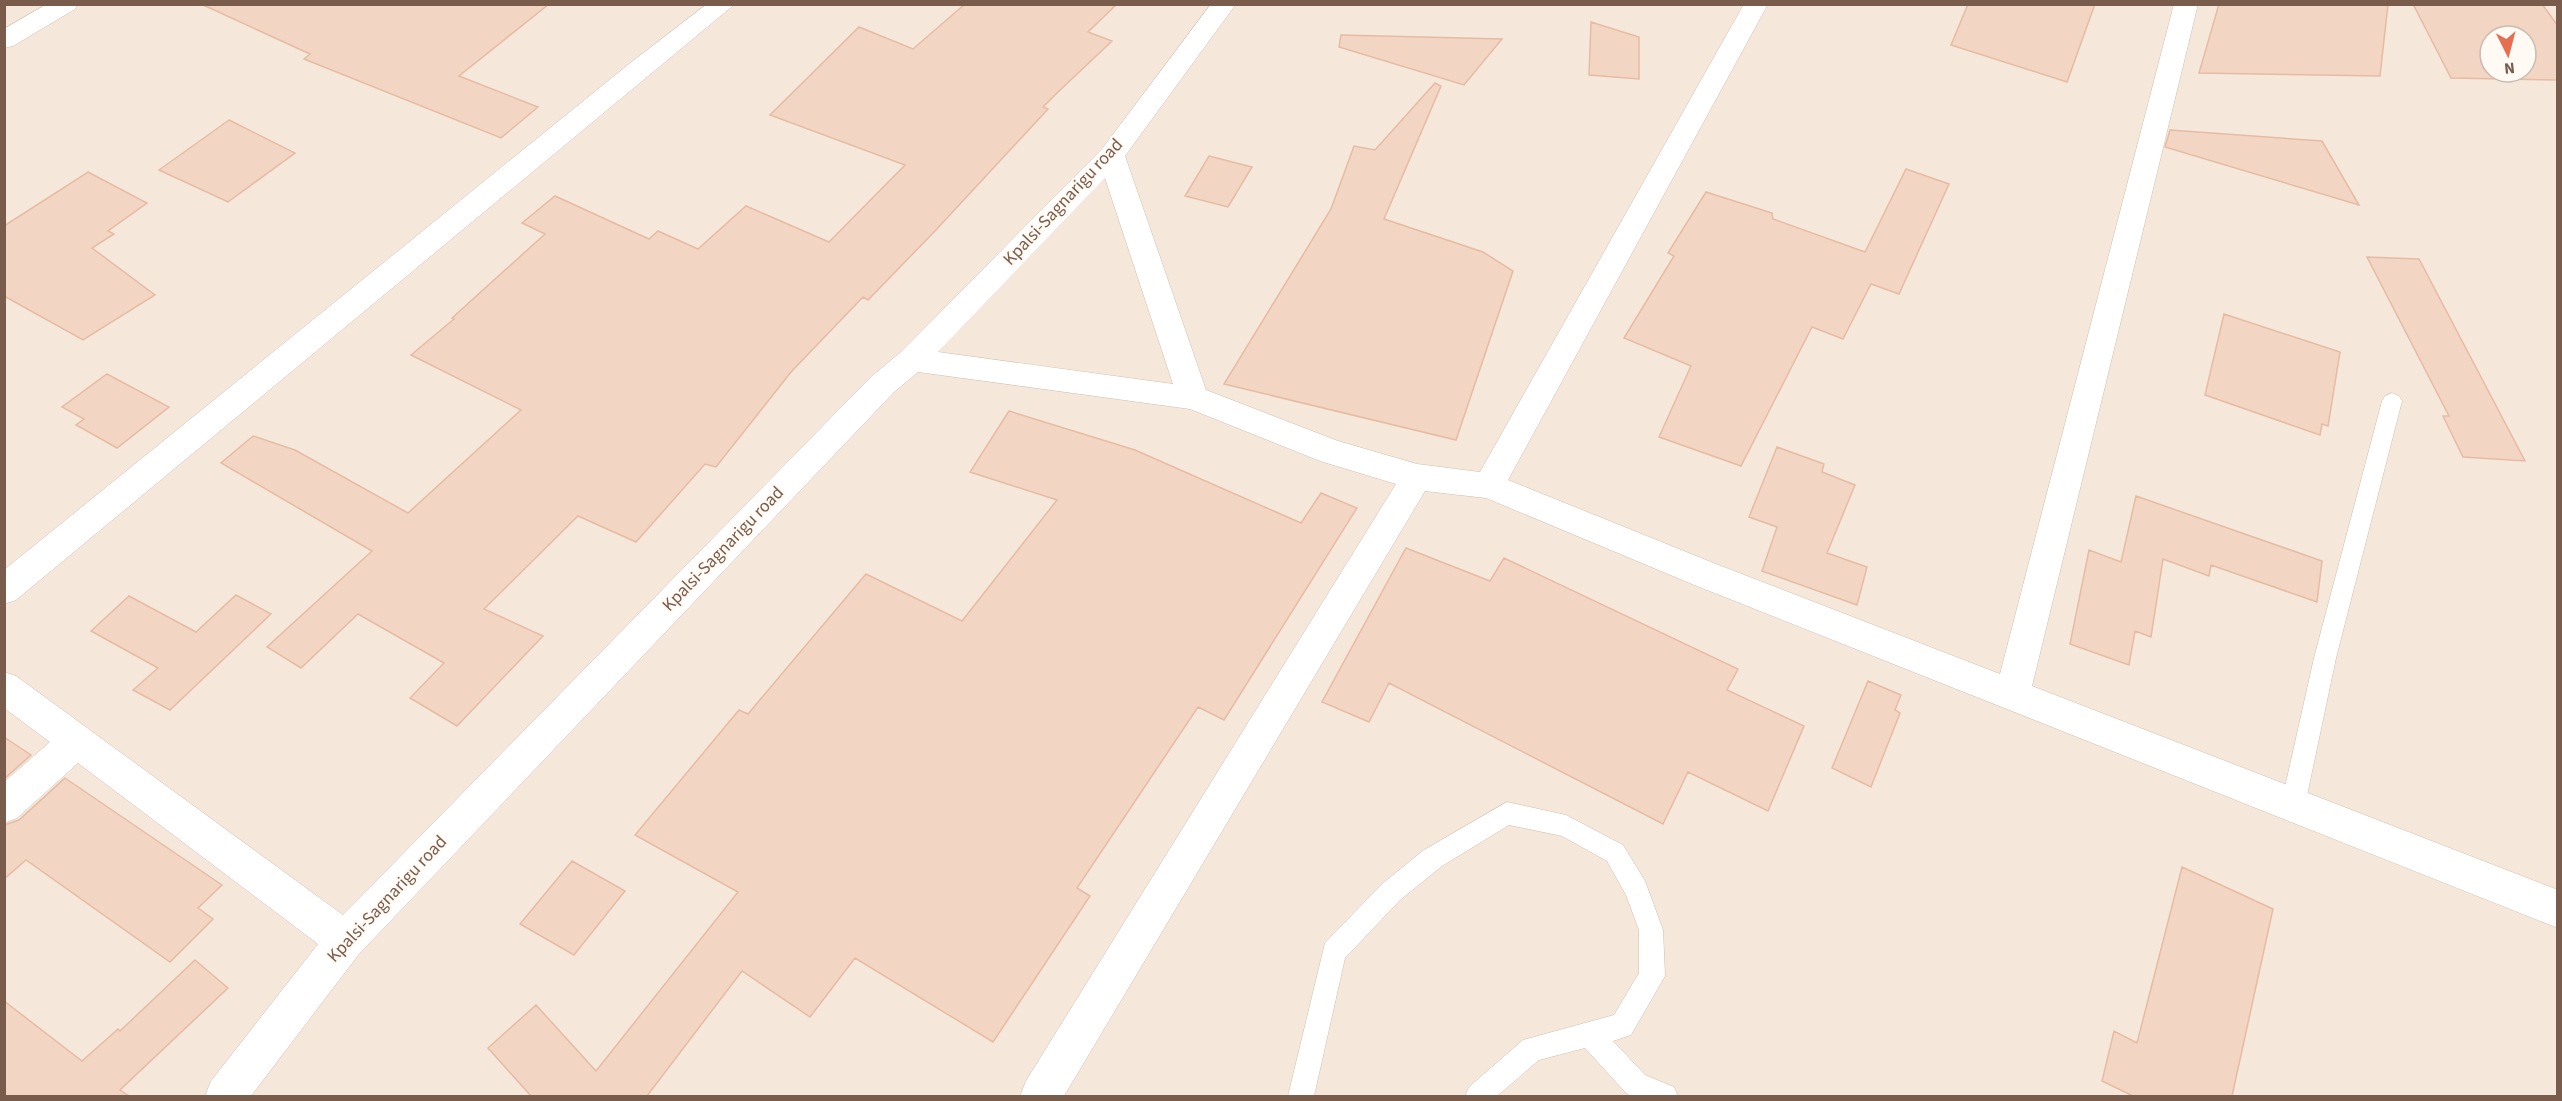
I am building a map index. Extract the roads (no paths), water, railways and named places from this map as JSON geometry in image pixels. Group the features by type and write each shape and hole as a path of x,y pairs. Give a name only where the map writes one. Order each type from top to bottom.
{"street":[{"path":"4,40 66,4"},
{"path":"4,590 638,70 723,4"},
{"name":"Kpalsi-Sagnarigu road","path":"226,1096 345,940 882,384 912,360 1111,155 1224,4"},
{"path":"1489,486 1756,4"},
{"path":"2012,695 2186,4"},
{"path":"1111,155 1193,398"},
{"path":"912,360 1193,398 1330,452 1417,477 1489,486 2012,695 2558,909"},
{"path":"1041,1096 1417,477"},
{"path":"4,687 345,940"},
{"path":"4,806 76,741"}],"lane":[{"path":"2293,805 2325,658 2392,401"},
{"path":"1301,1096 1334,952 1391,892 1432,858 1507,813 1566,826 1615,853 1636,889 1651,930 1652,976 1622,1026 1532,1049 1478,1096"},
{"path":"1590,1035 1636,1085 1665,1096"}]}
